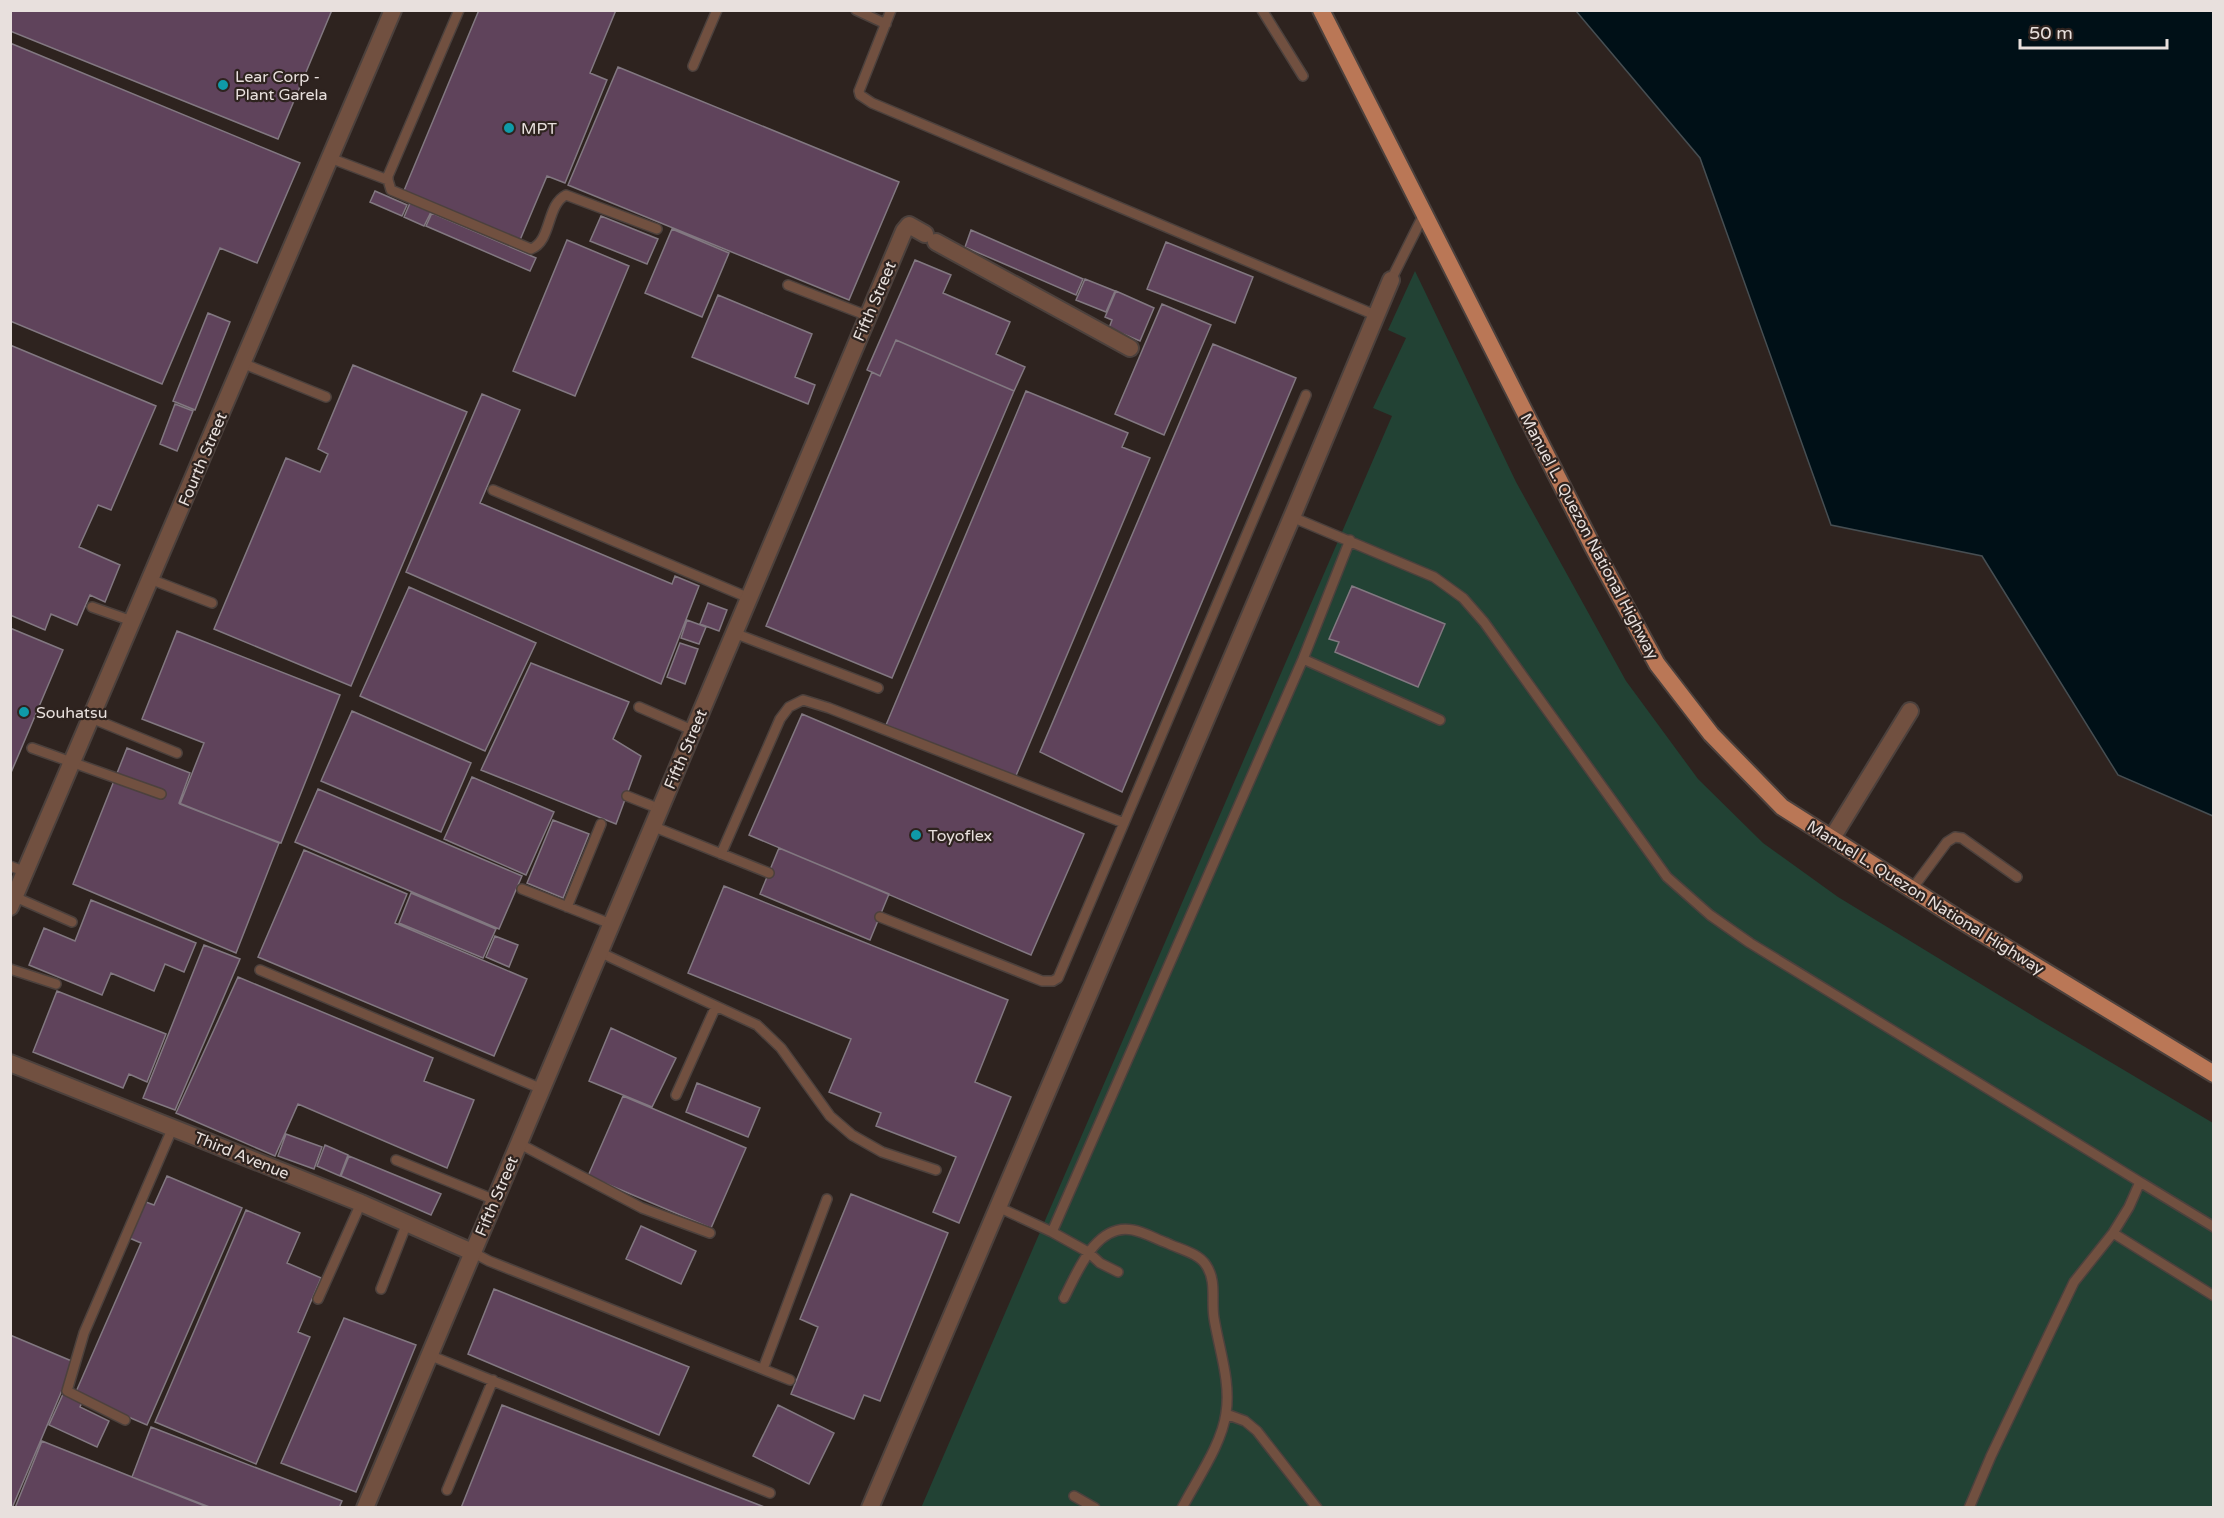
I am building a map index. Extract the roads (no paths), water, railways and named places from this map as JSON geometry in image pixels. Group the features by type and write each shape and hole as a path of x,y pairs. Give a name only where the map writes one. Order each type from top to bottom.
{"main road":[{"name":"Manuel L. Quezon National Highway","path":"1321,10 1593,547 1657,664 1711,734 1782,807 2214,1074"}],"street":[{"name":"Fourth Street","path":"13,902 18,869 72,763 393,10"},
{"name":"Fifth Street","path":"365,1508 905,228 909,225 1131,348"},
{"path":"870,1508 1391,280"},
{"path":"1832,838 1910,711"},
{"name":"Third Avenue","path":"10,1063 361,1203 472,1252"}],"lane":[{"path":"459,10 387,180 391,190 531,249 539,244 558,200 566,195 657,229"},
{"path":"693,66 717,10"},
{"path":"856,10 886,24"},
{"path":"891,10 858,91 872,104 1375,315"},
{"path":"1262,10 1303,76"},
{"path":"330,158 387,180"},
{"path":"1391,280 1424,214"},
{"path":"788,285 868,316"},
{"path":"242,363 326,397"},
{"path":"880,917 1042,981 1053,981 1062,973 1306,395"},
{"path":"493,490 749,598"},
{"path":"1292,517 1434,577 1463,598 1484,622 1667,877 1710,915 1817,985 2214,1227"},
{"path":"1052,1233 1304,659 1350,540"},
{"path":"150,579 212,603"},
{"path":"92,607 132,621"},
{"path":"734,633 878,688"},
{"path":"1304,659 1440,720"},
{"path":"721,854 780,719 789,707 802,700 830,708 1124,823"},
{"path":"639,707 693,730"},
{"path":"91,718 177,753"},
{"path":"32,748 161,794"},
{"path":"627,796 660,809"},
{"path":"567,907 601,824"},
{"path":"652,826 769,873"},
{"path":"1912,889 1947,842 1955,837 1962,838 2017,877"},
{"path":"522,889 611,924"},
{"path":"13,902 72,922"},
{"path":"599,952 757,1025 781,1048 830,1116 852,1135 882,1152 936,1170"},
{"path":"10,969 56,984"},
{"path":"260,970 542,1089"},
{"path":"676,1095 716,1006"},
{"path":"125,1420 67,1391 84,1333 173,1127"},
{"path":"518,1143 642,1208 710,1233"},
{"path":"396,1160 495,1200"},
{"path":"1970,1508 1991,1456 2074,1282 2113,1233 2129,1207 2140,1182"},
{"path":"763,1369 827,1199"},
{"path":"318,1299 361,1203"},
{"path":"998,1207 1088,1252 1100,1263 1118,1272"},
{"path":"381,1289 408,1223"},
{"path":"1064,1298 1088,1252 1110,1233 1120,1229 1132,1230 1195,1255 1205,1263 1211,1274 1214,1291 1213,1315 1228,1401 1222,1432 1182,1508"},
{"path":"2113,1233 2214,1296"},
{"path":"472,1252 489,1261 790,1380"},
{"path":"429,1355 770,1493"},
{"path":"447,1490 493,1380"},
{"path":"1226,1414 1245,1421 1257,1431 1317,1508"},
{"path":"1074,1496 1095,1508"}],"place":[{"name":"Lear Corp - Plant Garela","path":"223,85"},
{"name":"MPT","path":"509,128"},
{"name":"Souhatsu","path":"24,712"},
{"name":"Toyoflex","path":"916,835"}]}
